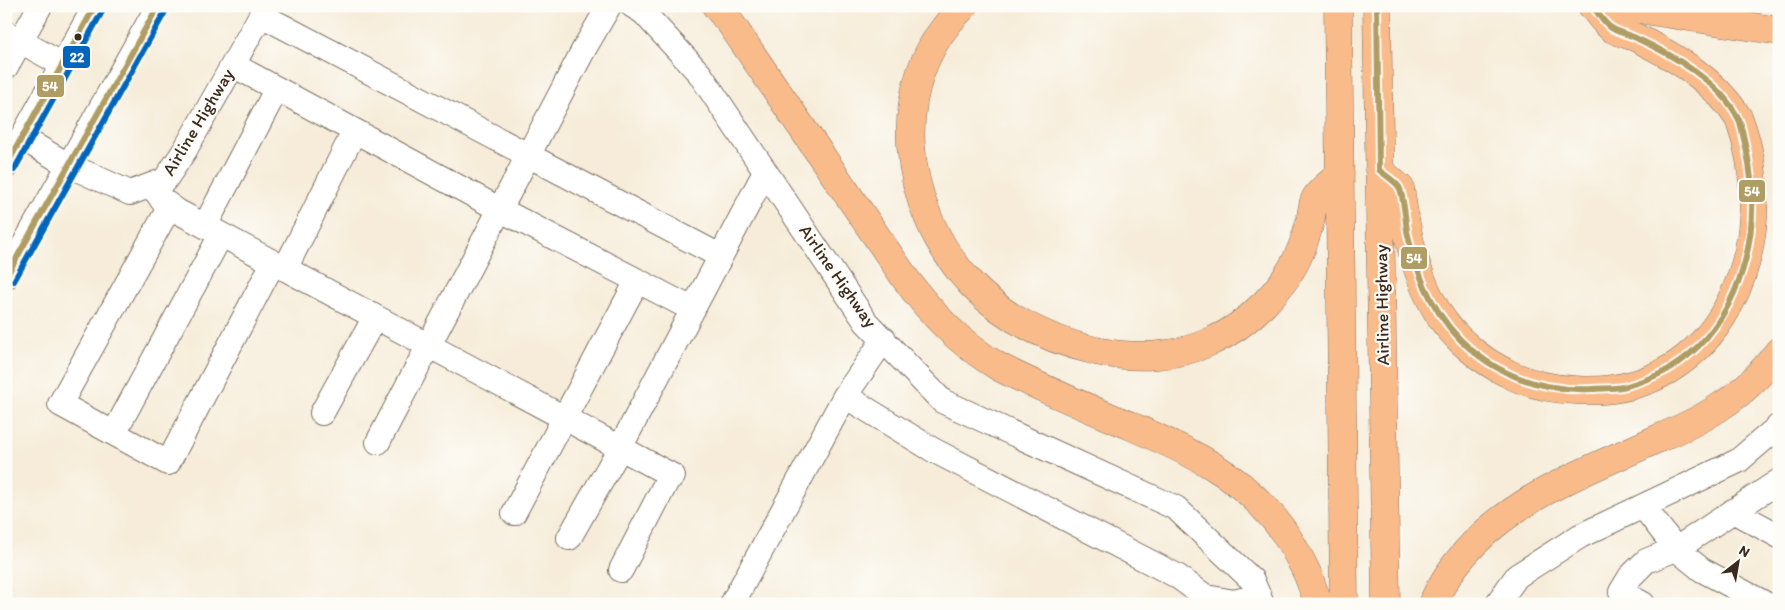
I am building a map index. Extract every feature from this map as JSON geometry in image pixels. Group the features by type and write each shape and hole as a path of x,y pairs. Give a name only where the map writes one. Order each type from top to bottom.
{"main road":[{"path":"716,6 905,278 939,321 959,340 999,367 1200,457 1224,473 1258,502 1276,521 1291,542 1306,569 1320,604"},
{"path":"964,6 940,34 918,80 913,98 910,122 913,171 920,198 934,230 951,258 972,284 991,302 1033,330 1059,341 1112,354 1146,356 1172,354 1213,341 1259,309 1276,290 1299,254 1316,196 1340,174"},
{"path":"1338,6 1344,604"},
{"name":"Airline Highway","path":"1377,6 1386,604"},
{"path":"1379,170 1400,188 1407,234 1418,269 1439,314 1458,338 1497,368 1518,378 1540,385 1589,392 1618,389 1647,381 1673,370 1694,356 1728,322 1743,300 1753,280 1765,234 1766,212 1764,186 1758,160 1739,119 1727,102 1709,84 1677,59 1612,28 1592,6"},
{"path":"1620,6 1779,31"},
{"path":"1432,604 1450,573 1466,551 1509,512 1549,488 1710,413 1739,394 1779,351"}],"street":[{"path":"6,67 13,37 40,6"},
{"path":"6,166 95,6"},
{"path":"6,277 158,6"},
{"path":"378,442 499,209 609,6"},
{"name":"Airline Highway","path":"633,6 643,12 700,74 866,322 942,401 1176,508 1252,580 1261,600"},
{"path":"264,11 528,155 720,256"},
{"name":"Airline Highway","path":"22,138 68,165 130,193 165,180 185,150 264,11"},
{"path":"13,37 62,64"},
{"path":"233,66 499,209 692,309"},
{"path":"114,433 213,230 276,90"},
{"path":"170,206 60,404 168,462 354,132"},
{"path":"569,538 620,448 765,172"},
{"path":"152,185 162,200 170,206 671,475 621,570"},
{"path":"514,513 637,281"},
{"path":"322,413 375,317"},
{"path":"732,604 845,396 884,339"},
{"path":"845,396 934,450 1177,576 1206,597 1234,602 1261,600"},
{"path":"1497,604 1517,576 1580,536 1738,461 1779,426"},
{"path":"1643,604 1621,592 1630,577 1646,561 1676,549 1779,481"},
{"path":"1643,506 1676,549 1702,570 1766,604"},
{"path":"1733,511 1779,536"}],"transit line":[{"name":"54","path":"6,166 95,6"},
{"name":"54","path":"6,277 158,6"},
{"name":"54","path":"1377,6 1379,170 1399,187 1407,231 1425,287 1444,320 1456,335 1486,361 1511,375 1537,384 1578,389 1623,387 1664,372 1690,354 1708,336 1734,292 1743,268 1752,218 1752,185 1748,157 1740,122 1730,105 1720,93 1695,71 1635,37 1613,29 1592,6"},
{"name":"22","path":"14,170 103,10"},
{"name":"22","path":"14,281 166,10"}]}
